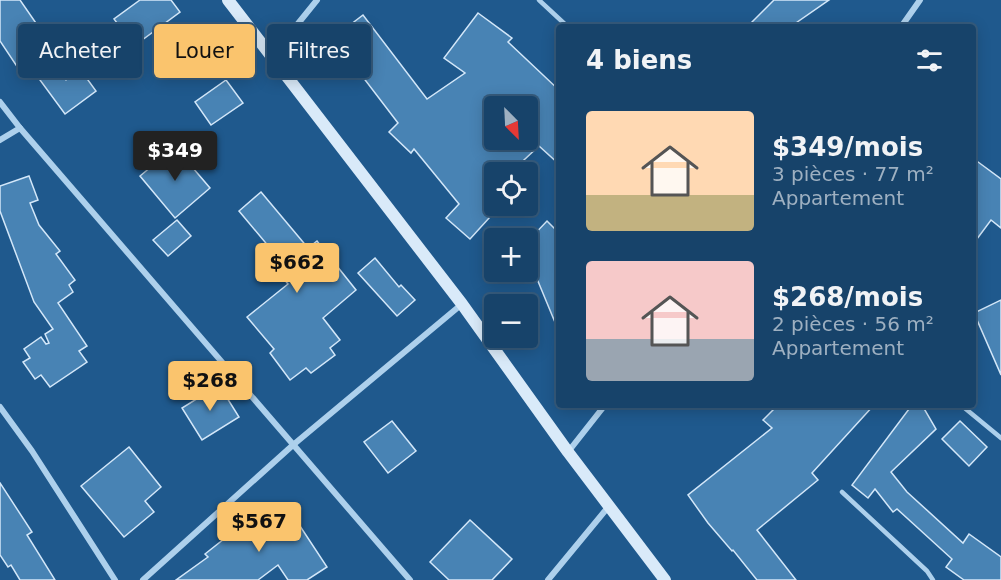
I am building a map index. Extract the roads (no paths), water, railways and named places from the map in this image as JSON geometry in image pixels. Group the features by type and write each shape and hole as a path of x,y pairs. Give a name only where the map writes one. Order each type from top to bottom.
{"street":[{"path":"228,0 267,52"},
{"path":"298,24 317,0"},
{"path":"903,24 920,0"},
{"path":"287,78 462,304 568,452 665,580"},
{"path":"0,102 410,580"},
{"path":"0,140 20,128"},
{"path":"143,580 293,445 462,304"},
{"path":"0,407 32,451 115,580"},
{"path":"568,452 603,408"},
{"path":"548,580 609,506"}],"lane":[{"path":"538,0 565,24"},
{"path":"965,408 1001,438"},
{"path":"842,492 927,571 933,580"}]}
